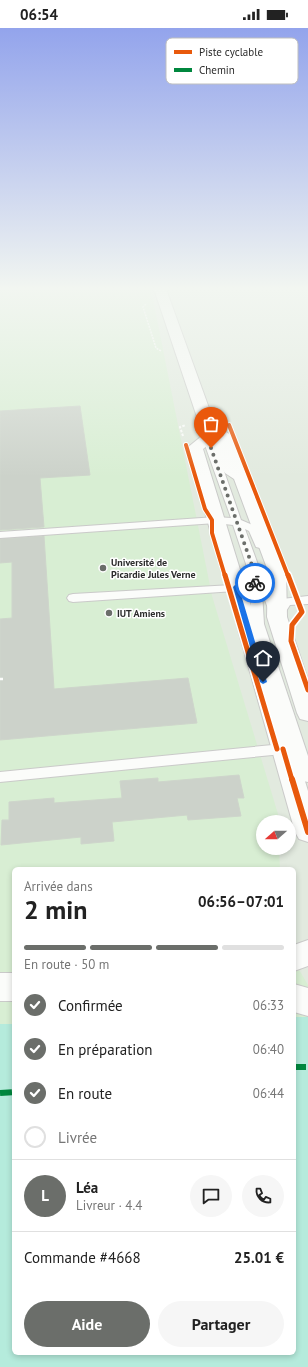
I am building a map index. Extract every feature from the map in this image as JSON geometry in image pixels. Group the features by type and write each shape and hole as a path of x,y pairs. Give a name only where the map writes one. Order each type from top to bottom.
{"street":[{"path":"185,351 231,470 241,476 277,570 277,617 308,713"},
{"path":"219,436 195,448 308,832"},
{"path":"296,957 308,953"},
{"path":"0,987 12,987"},
{"path":"296,999 308,1002"}],"lane":[{"path":"219,436 211,448 255,574 258,624 308,777"},
{"path":"0,535 216,520 238,522 253,529 264,556 274,563"},
{"path":"73,598 235,587 255,587 267,590 277,617"},
{"path":"277,617 286,602 308,600"},
{"path":"0,777 283,749"}],"shaded area":[{"name":"Université de Picardie Jules Verne","path":"0,351 163,351 212,596 278,814 256,815 256,855 279,855 280,867 12,867 12,1355 296,1355 296,964 308,985 308,1367 0,1367"},
{"path":"296,1017 308,1017 308,1367 0,1367 0,1024 12,1024 12,1355 296,1355"}],"building":[{"path":"80,406 90,475 40,478 44,527 0,530 0,411"},
{"path":"44,536 54,689 188,678 197,723 0,740 0,619 12,618 12,562 0,563 0,539"},
{"path":"239,775 244,798 237,798 241,816 188,820 187,815 112,822 114,841 81,844 81,837 1,845 2,820 9,820 9,802 54,798 54,803 122,798 120,781 158,778 158,782"}],"marked path":[{"path":"296,1067 308,1067"},
{"path":"0,1093 12,1092"}],"cycle path":[{"path":"229,425 302,612 292,625 291,641 308,690"},
{"path":"186,445 205,509 212,520 212,533 277,749"},
{"path":"283,749 308,832"}],"way so far":[{"path":"211,448 255,574 255,583"}],"place":[{"name":"Université de Picardie Jules Verne","path":"103,568"},
{"name":"IUT Amiens","path":"109,613"}],"route":[{"path":"255,583 255,587 235,587 263,682"}]}
